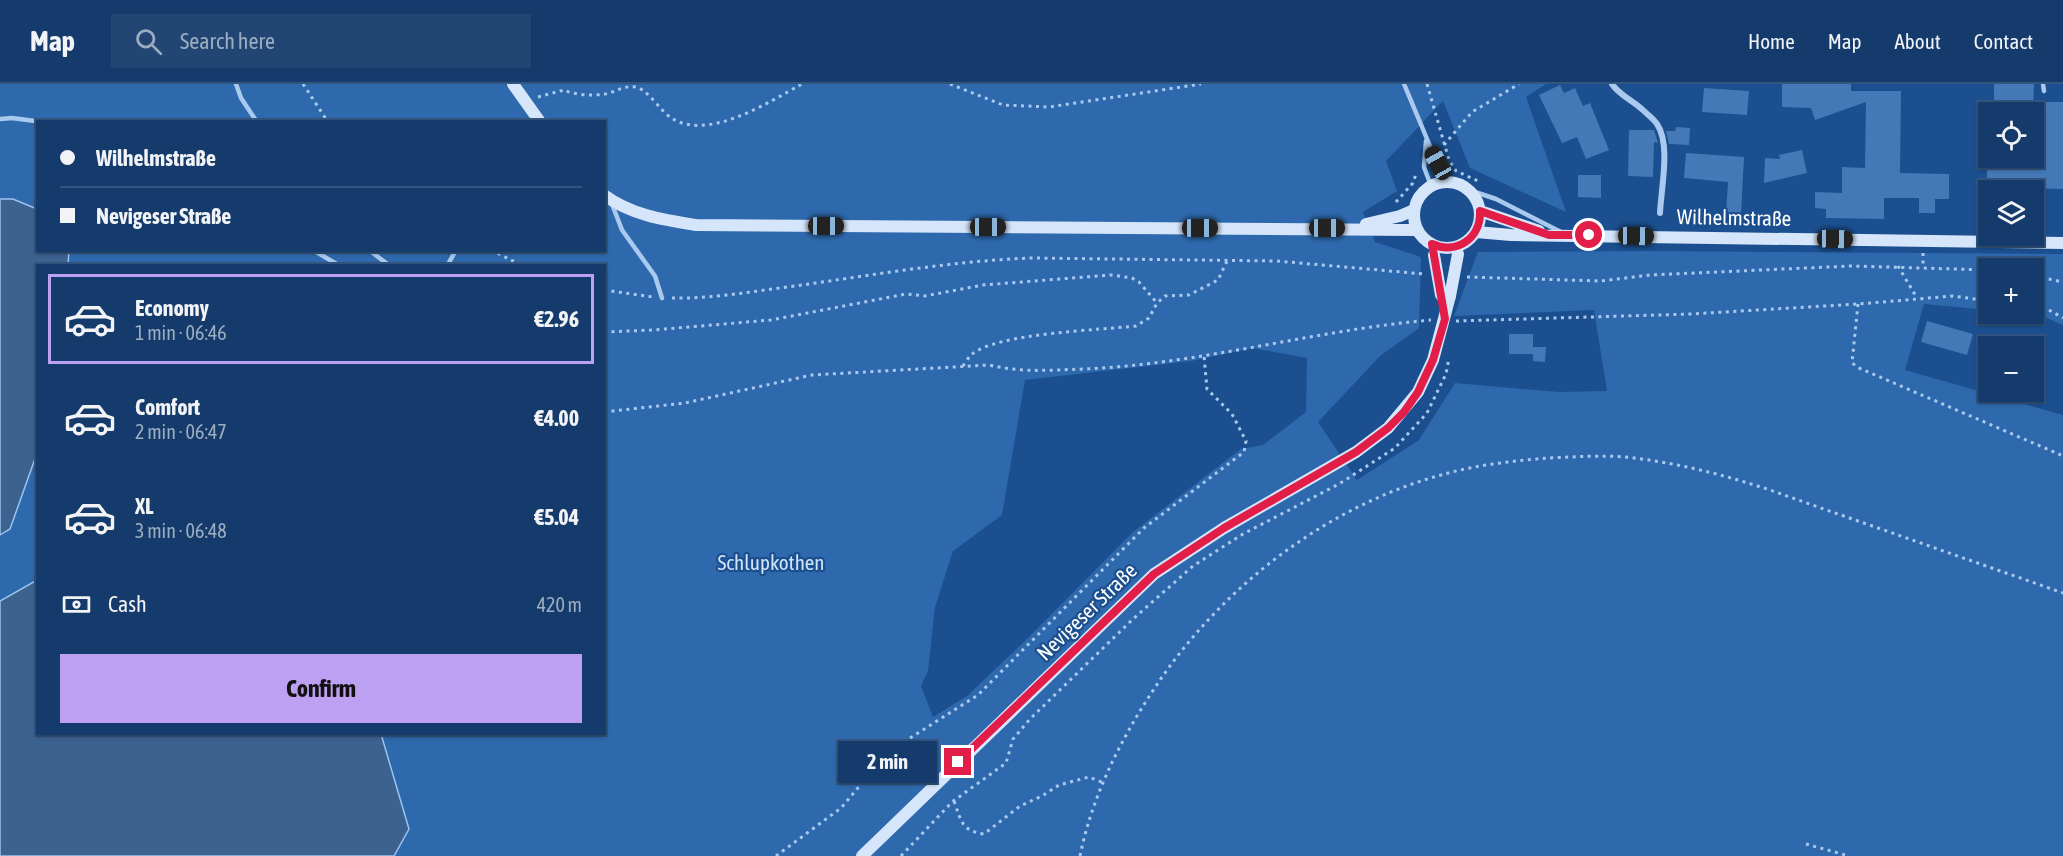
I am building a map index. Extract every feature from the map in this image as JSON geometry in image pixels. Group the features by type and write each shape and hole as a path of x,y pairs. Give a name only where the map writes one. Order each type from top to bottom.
{"main road":[{"path":"513,84 539,120"},
{"path":"1445,182 1458,183 1469,190 1477,199 1480,211 1476,232 1458,250 1449,248 1433,250 1417,230 1414,210 1417,200 1431,186 1445,182"},
{"path":"606,199 656,219 696,225 1417,230"},
{"path":"1348,228 1400,216 1414,210"},
{"name":"Wilhelmstraße","path":"1480,211 1549,235"},
{"name":"Wilhelmstraße","path":"1476,232 2063,243"},
{"name":"Nevigeser Straße","path":"862,856 1154,574 1224,528 1356,452 1388,428 1418,392 1433,360 1445,319 1445,295 1433,250"},
{"name":"Nevigeser Straße","path":"1445,295 1458,250"}],"street":[{"path":"1611,84 1618,93 1640,107 1658,125 1664,143 1660,213"}],"lane":[{"path":"236,84 241,98 255,120"},
{"path":"1404,84 1445,182"},
{"path":"2043,84 2044,92"},
{"path":"0,119 36,121"},
{"path":"1426,141 1424,167 1431,186"},
{"path":"1469,190 1496,199 1566,235"},
{"path":"606,199 622,230 655,276 662,298"},
{"path":"316,252 337,264"},
{"path":"372,252 387,264"}],"path":[{"path":"303,84 327,120"},
{"path":"526,100 564,90 571,93 605,94 627,86 639,87 671,118 693,125 736,118 801,84"},
{"path":"950,84 1003,105 1049,107 1201,84"},
{"path":"1427,84 1449,160 1456,171 1488,186"},
{"path":"1444,145 1472,112 1519,84"},
{"path":"1394,204 1404,197 1413,183 1417,169 1424,167"},
{"path":"495,252 519,264"},
{"path":"963,366 972,354 990,346 1020,338 1136,326 1149,318 1157,303 1165,296 1181,297 1204,289 1218,280 1228,259"},
{"path":"606,290 662,298 694,298 992,260 1228,259 1305,263 1422,274"},
{"path":"1898,266 1917,298"},
{"path":"1478,278 1572,281 1650,275 1898,266 1978,270"},
{"path":"606,332 771,320 906,294 925,297 983,285 1111,275 1132,278 1139,282 1157,303"},
{"path":"2044,278 2063,282"},
{"path":"1454,332 1456,321 1691,314 1953,296 1978,299"},
{"path":"1858,304 1852,363 2061,454"},
{"path":"2044,310 2063,318"},
{"path":"606,412 685,403 812,375 989,365 1017,371 1103,368 1204,356 1397,323 1445,319"},
{"path":"901,856 954,801 1006,762 1013,739 1030,719 1133,619 1193,566 1244,534 1339,484 1395,448 1427,414 1446,374 1450,353"},
{"path":"776,856 842,808 888,752 978,695 1144,528 1244,452 1246,441 1232,414 1207,389 1204,356"},
{"path":"1080,856 1104,783 1130,726 1178,654 1213,614 1272,561 1341,517 1389,494 1441,475 1525,460 1580,456 1625,457 1680,465 1724,475 1767,489 2063,593"},
{"path":"954,801 962,823 970,832 984,834 1020,806 1059,785 1089,777 1104,783"},
{"path":"1806,844 1849,856"}],"green space":[{"name":"Schlupkothen","path":"0,84 1546,84 1526,97 1566,212 1470,168 1443,101 1386,161 1397,191 1363,212 1375,242 1421,257 1419,328 1380,356 1318,422 1357,480 1419,440 1455,383 1559,392 1607,391 1594,310 1454,316 1478,252 2063,254 2063,325 2044,317 2044,258 1978,258 1978,309 1924,304 1905,370 1978,391 1978,402 2017,402 2063,415 2063,856 0,856","holes":["1253,348 1307,358 1306,412 1263,445 1241,449 1133,532 967,696 933,717 921,686 928,671 935,607 953,551 1002,515 1025,380 1191,361"]}],"shaded area":[{"path":"0,199 13,199 36,209 36,252 69,252 68,264 36,264 36,456 10,529 0,535"},
{"path":"36,581 36,735 381,735 409,829 394,856 0,856 0,601"}],"building":[{"path":"1782,84 1851,84 1851,91 1901,91 1900,173 1949,174 1949,199 1935,199 1935,213 1919,213 1919,198 1884,198 1884,219 1826,218 1826,209 1815,208 1815,192 1842,193 1842,167 1865,168 1866,102 1815,120 1811,108 1782,107"},
{"path":"1994,84 2034,84 2033,102 1994,102"},
{"path":"1560,85 1564,93 1575,88 1583,106 1590,103 1609,150 1586,159 1577,137 1562,143 1539,95"},
{"path":"1704,88 1749,91 1747,115 1702,112"},
{"path":"2044,102 2063,102 2063,189 2044,189 2044,180 1987,180 1987,168 2044,168"},
{"path":"1676,127 1690,128 1689,145 1669,144 1666,131 1675,131"},
{"path":"1629,130 1654,130 1658,143 1654,142 1653,177 1628,176"},
{"path":"1802,150 1807,173 1764,183 1765,158 1780,159 1779,155"},
{"path":"1686,153 1744,157 1741,214 1726,214 1728,182 1684,178"},
{"path":"1578,175 1601,175 1601,198 1578,197"},
{"path":"1927,321 1973,334 1967,355 1921,342"},
{"path":"1509,334 1533,334 1533,347 1546,347 1545,362 1533,361 1533,354 1509,354"}],"route":[{"path":"958,762 1154,574 1224,528 1356,452 1388,428 1404,412 1418,392 1433,360 1445,319 1432,244 1439,248 1449,248 1465,243 1476,232 1480,211 1549,235 1589,235"}]}
